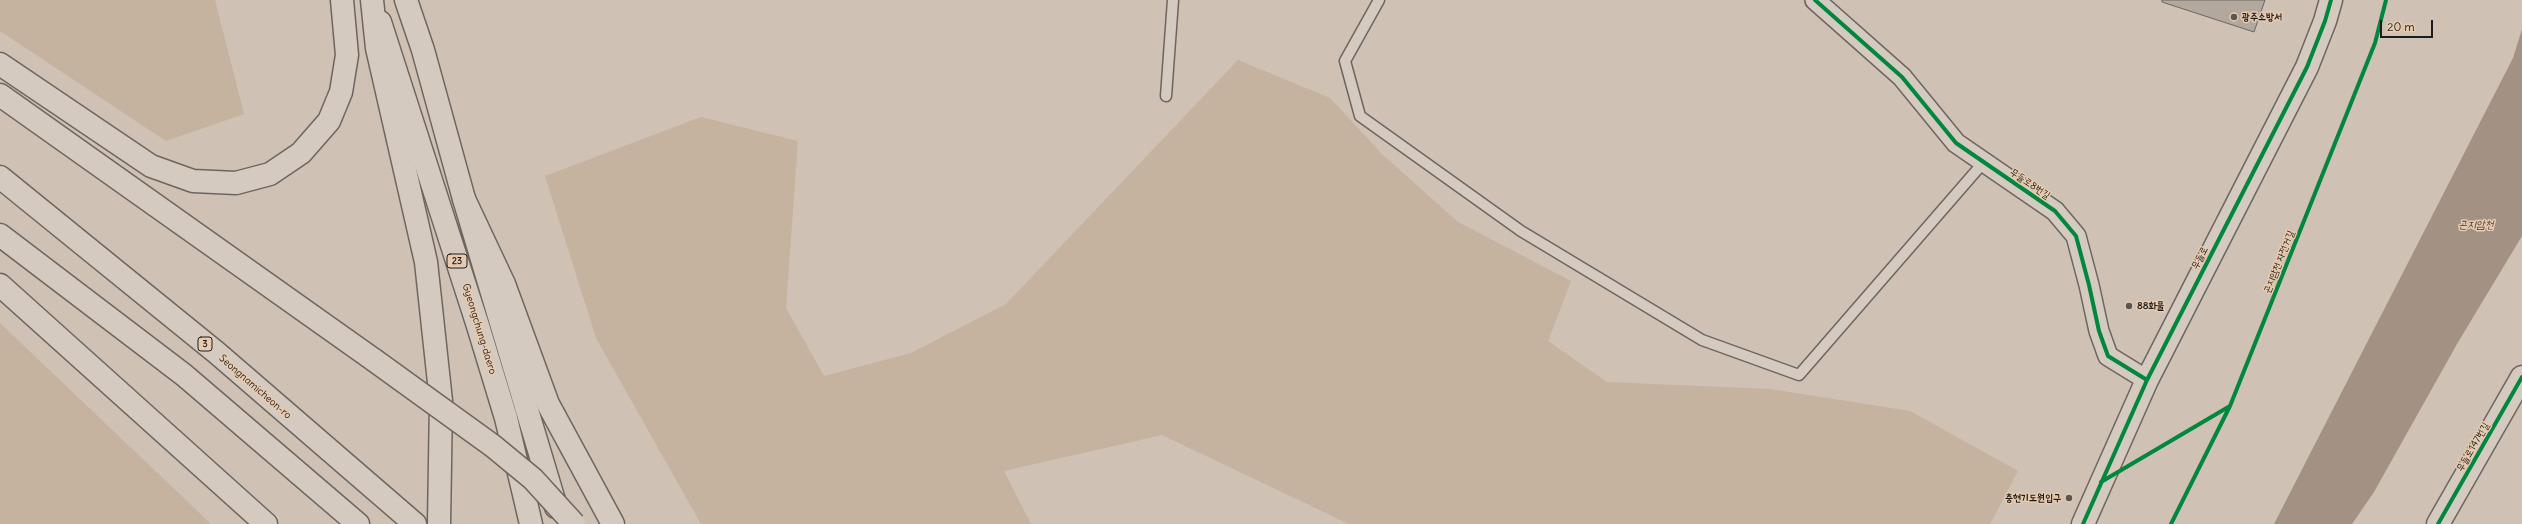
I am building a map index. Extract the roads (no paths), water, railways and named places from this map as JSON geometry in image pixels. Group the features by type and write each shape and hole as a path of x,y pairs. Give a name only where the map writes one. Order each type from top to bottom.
{"main road":[{"path":"0,64 150,166 193,181 236,183 270,174 301,153 329,121 341,92 347,55 342,0"},
{"path":"372,0 377,48 426,262 441,401 439,524"},
{"name":"Gyeongchung-daero","path":"372,0 478,326 506,418 531,524"},
{"name":"23","path":"406,0 423,50 464,199 561,524"},
{"name":"무들로","path":"2083,524 2147,380 2307,67 2326,21 2331,0"},
{"path":"0,95 493,446 533,479 574,524"},
{"name":"Seongnamicheon-ro","path":"0,177 217,353 410,520"},
{"path":"464,199 504,284 548,404 612,524"},
{"path":"0,235 184,375 358,524"},
{"path":"0,285 266,524"},
{"name":"무들로147번길","path":"2438,524 2522,377"}],"street":[{"name":"무들로8번길","path":"1815,0 1902,77 1956,143 1982,163 2055,211 2076,236 2090,285 2099,331 2108,356 2147,380"}],"lane":[{"path":"1166,96 1173,0"},
{"path":"1379,0 1345,61 1360,116 1521,231 1702,340 1799,375 1982,163"}],"water":[{"name":"곤지암천","path":"2522,29 2522,236 2457,344 2374,492 2352,524 2274,524 2513,58"}],"place":[{"name":"광주소방서","path":"2234,17"},
{"name":"88화물","path":"2129,306"},
{"name":"충현기도원입구","path":"2069,498"}]}
